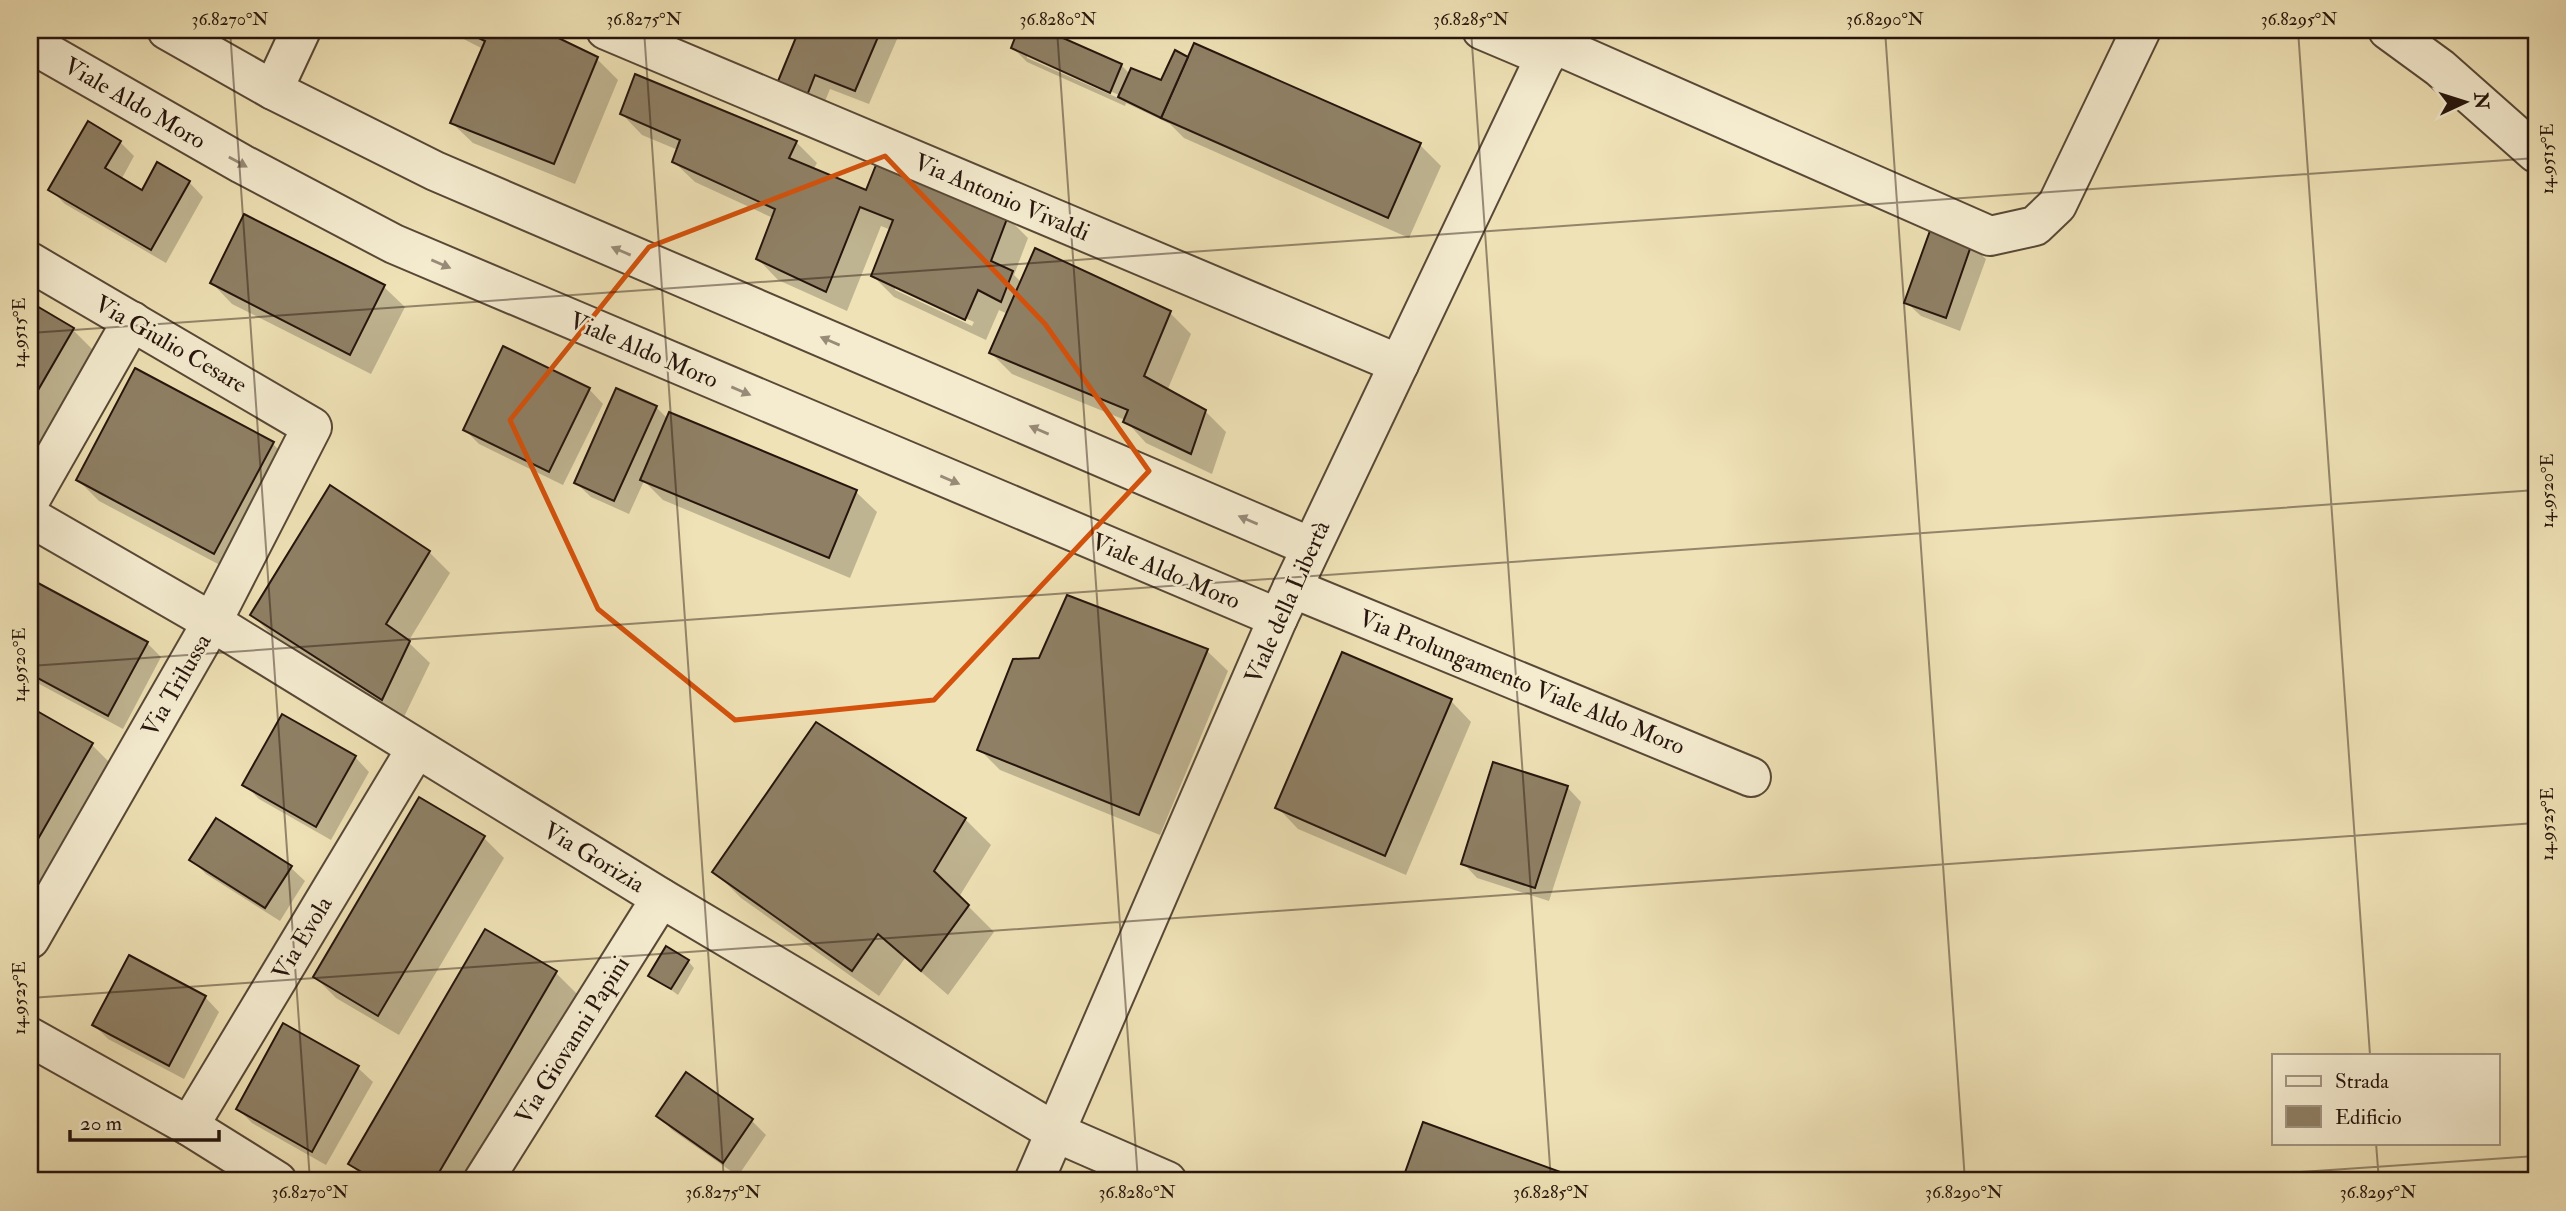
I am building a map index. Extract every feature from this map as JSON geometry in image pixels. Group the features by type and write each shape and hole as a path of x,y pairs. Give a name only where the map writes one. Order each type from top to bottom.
{"street":[{"path":"167,30 273,90 435,171 1311,547"},
{"path":"273,90 302,30"},
{"name":"Via Antonio Vivaldi","path":"606,30 1399,364"},
{"path":"1482,30 1552,43 1990,236 2035,226 2057,205 2141,30"},
{"path":"2388,30 2440,68 2536,153"},
{"name":"Viale Aldo Moro","path":"30,43 242,164 394,244 1285,603"},
{"name":"Viale della Libertà","path":"1034,1181 1285,603 1552,43"},
{"name":"Via Giulio Cesare","path":"30,262 312,426"},
{"path":"30,500 132,321"},
{"name":"Via Trilussa","path":"30,939 212,622 312,426"},
{"name":"Via Gorizia","path":"30,517 212,622 661,898 1057,1133 1167,1181"},
{"name":"Via Prolungamento Viale Aldo Moro","path":"1285,603 1751,777"},
{"name":"Via Evola","path":"189,1126 416,749"},
{"name":"Via Giovanni Papini","path":"483,1181 661,898"},
{"path":"30,1037 189,1126 277,1181"}],"highlighted area":[{"path":"885,156 1045,324 1149,471 934,700 735,720 598,609 510,420 649,247"}],"building":[{"path":"462,30 542,30 598,57 554,164 450,123 485,41"},
{"path":"799,30 881,30 855,91 815,75 806,98 776,86"},
{"path":"1018,30 1045,30 1122,64 1110,93 1011,48"},
{"path":"1194,43 1421,143 1388,218 1161,118"},
{"path":"1175,50 1188,57 1161,118 1118,97 1131,68 1161,80"},
{"path":"635,74 797,141 789,158 866,190 876,165 1008,216 991,261 1013,271 1001,302 978,290 965,320 871,276 893,220 860,207 826,292 756,259 775,209 672,162 680,140 620,114"},
{"path":"88,121 121,141 105,168 142,190 157,162 190,181 151,250 48,190"},
{"path":"244,214 385,285 350,355 210,283"},
{"path":"1931,228 1972,243 1946,318 1904,303"},
{"path":"1035,248 1171,311 1144,376 1206,410 1191,454 1123,422 1128,410 989,353"},
{"path":"30,302 74,328 30,404"},
{"path":"503,346 590,388 549,472 463,430"},
{"path":"135,368 274,442 214,554 76,480"},
{"path":"616,388 657,406 614,501 574,483"},
{"path":"669,412 857,490 829,558 640,480"},
{"path":"330,485 430,551 386,624 410,641 382,700 250,615"},
{"path":"38,583 148,642 108,716 30,674 30,599"},
{"path":"1067,595 1208,649 1139,815 977,750 1013,659 1039,658"},
{"path":"1342,652 1452,699 1385,856 1275,808"},
{"path":"30,707 93,743 30,853"},
{"path":"282,714 356,756 316,827 242,785"},
{"path":"816,722 966,818 934,871 969,905 921,971 878,934 852,971 712,872"},
{"path":"1493,762 1568,786 1535,888 1461,864"},
{"path":"419,797 485,836 378,1016 313,977"},
{"path":"216,818 292,866 265,908 189,860"},
{"path":"485,929 557,971 434,1181 377,1181 348,1164"},
{"path":"666,946 689,960 671,989 648,976"},
{"path":"129,955 206,996 169,1066 92,1025"},
{"path":"283,1023 359,1066 312,1152 236,1109"},
{"path":"686,1072 753,1119 723,1163 656,1116"},
{"path":"1423,1122 1585,1181 1402,1181"}]}
